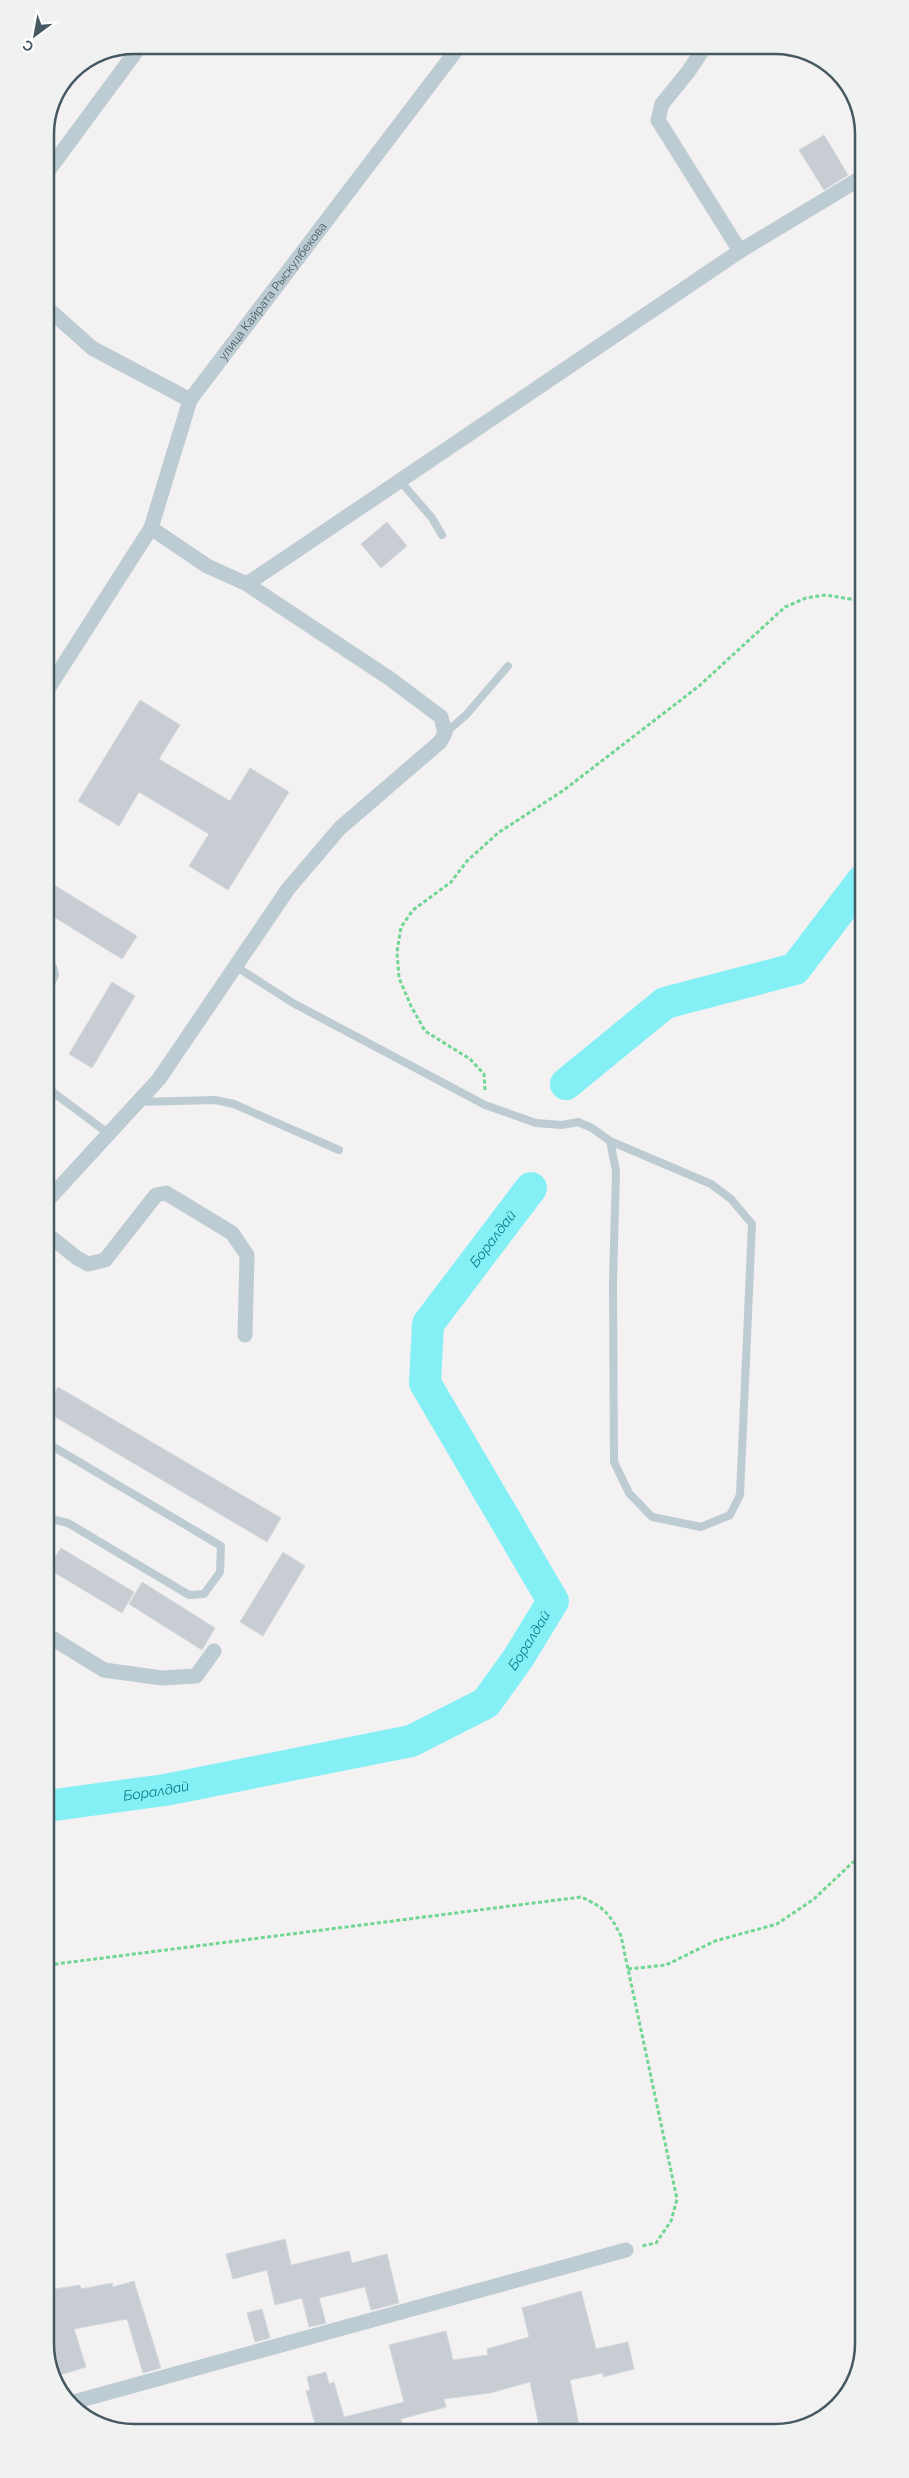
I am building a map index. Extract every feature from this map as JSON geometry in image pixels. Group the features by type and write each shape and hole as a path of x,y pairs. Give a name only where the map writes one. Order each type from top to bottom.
{"street":[{"path":"54,163 133,54"},
{"name":"улица Кайрата Рыскулбекова","path":"190,400 453,54"},
{"path":"700,54 662,104 658,120 740,251"},
{"path":"247,584 401,482 740,251 855,182"},
{"path":"54,314 92,348 190,400 151,528 54,680"},
{"path":"54,1193 159,1079 288,889 340,828 440,742 444,733 441,717 389,678 247,584 208,566 151,528"},
{"path":"54,1240 77,1258 88,1264 105,1260 156,1196 166,1193 232,1233 247,1256 245,1336"},
{"path":"54,1638 104,1670 162,1678 196,1676 214,1651"},
{"path":"78,2401 626,2250"}],"lane":[{"path":"401,482 432,518 442,535"},
{"path":"444,733 466,715 508,666"},
{"path":"235,966 293,1003 486,1105 536,1123 562,1125 578,1122 592,1128 610,1141 711,1184 731,1199 752,1224 740,1496 730,1515 701,1527 652,1516 630,1493 614,1462 613,1283 616,1171 610,1141"},
{"path":"54,1093 109,1134"},
{"path":"138,1102 221,1101 234,1104 339,1150"},
{"path":"54,1447 221,1546 220,1572 204,1594 189,1595 68,1523 54,1520"}],"path":[{"path":"486,1105 484,1074 470,1059 425,1031 410,1006 399,978 397,952 401,927 413,910 451,882 467,861 498,832 564,790 699,686 785,607 806,598 826,595 855,600"},
{"path":"628,1968 666,1965 715,1941 777,1924 814,1899 855,1861"},
{"path":"54,1963 580,1897 597,1904 611,1916 621,1936 677,2199 671,2222 656,2243 626,2250"}],"building":[{"path":"824,135 848,175 824,190 799,150"},
{"path":"387,522 407,546 381,568 361,544"},
{"path":"140,700 180,725 159,759 230,801 250,768 289,792 228,890 189,866 209,834 139,792 119,826 78,801"},
{"path":"54,885 137,936 122,959 54,917"},
{"path":"112,982 135,996 92,1068 69,1054"},
{"path":"58,1387 281,1518 267,1542 54,1416 54,1394"},
{"path":"61,1548 134,1592 122,1613 54,1572 55,1557"},
{"path":"283,1552 305,1566 263,1636 240,1622"},
{"path":"142,1582 215,1628 202,1650 129,1604"},
{"path":"285,2239 291,2265 349,2251 352,2263 387,2254 399,2303 371,2310 365,2287 319,2298 326,2323 309,2327 302,2298 275,2305 267,2270 233,2279 226,2254"},
{"path":"134,2281 161,2368 143,2373 127,2319 74,2329 86,2367 60,2375 54,2355 54,2289 80,2285 81,2289 112,2283 113,2287"},
{"path":"581,2291 596,2349 628,2342 634,2369 603,2377 603,2373 570,2380 579,2424 539,2424 530,2382 490,2393 444,2399 446,2407 401,2419 403,2424 315,2424 306,2391 310,2390 307,2377 326,2372 329,2384 334,2382 344,2417 404,2402 389,2345 446,2331 453,2360 488,2355 487,2349 529,2337 522,2308"},
{"path":"262,2309 270,2338 255,2342 247,2313"}],"waterway":[{"name":"Боралдай","path":"566,1084 665,1003 795,969 855,890"},
{"name":"Боралдай","path":"54,1805 165,1790 411,1741 486,1703 519,1657 553,1601 425,1383 428,1324 531,1188"}]}
